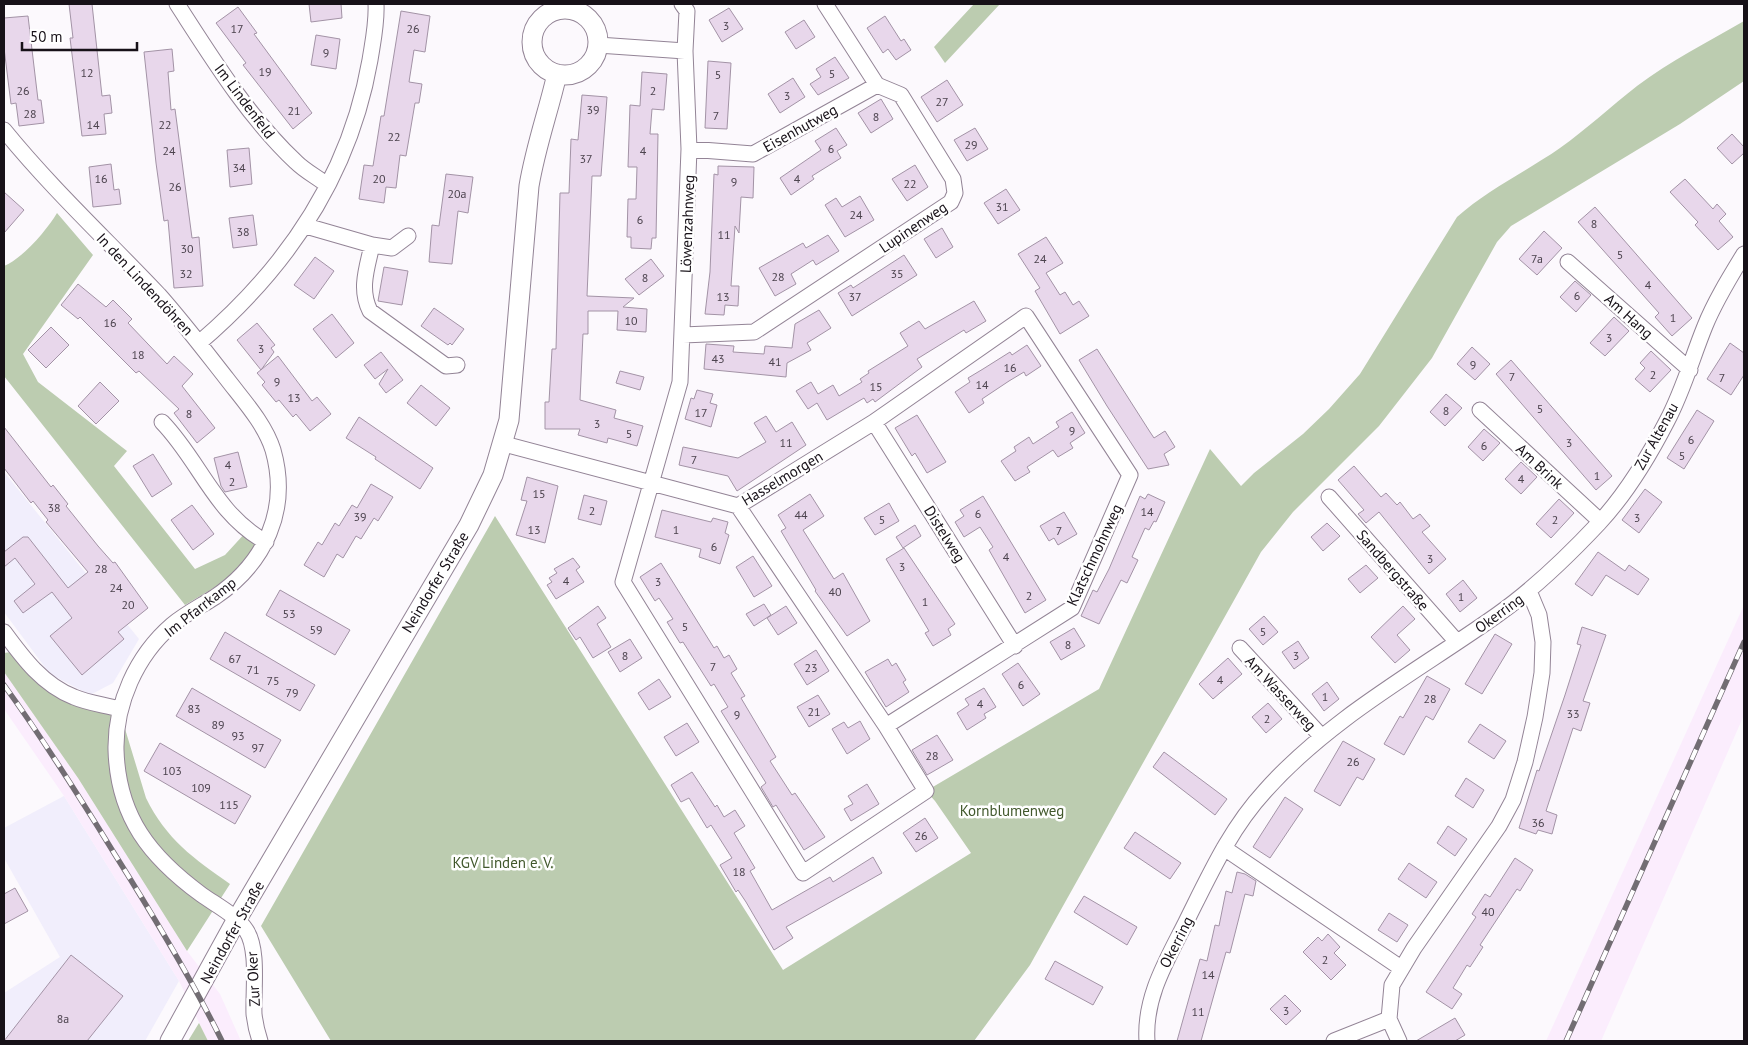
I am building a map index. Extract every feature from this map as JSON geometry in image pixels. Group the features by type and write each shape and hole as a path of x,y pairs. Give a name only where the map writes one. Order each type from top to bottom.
{"street":[{"name":"Im Lindenfeld","path":"177,4 230,81 276,142 297,164 327,185"},
{"name":"In den Lindendöhren","path":"4,130 81,216 160,296 199,343 233,314 284,257 306,226 350,138 365,86 377,18 376,4"},
{"path":"598,45 685,51 687,12 682,4"},
{"path":"825,4 877,85"},
{"path":"550,8 568,10 586,17 596,34 598,45 595,56 588,65 574,73 557,74 547,70 539,62 534,52 532,41 534,31 550,8"},
{"name":"Löwenzahnweg","path":"651,482 680,382 690,149 685,51"},
{"name":"Neindorfer Straße","path":"170,1041 237,920 474,517 494,475 504,444 515,360 529,186 535,151 551,102 557,74"},
{"name":"Eisenhutweg","path":"690,149 753,154 877,85"},
{"name":"Lupinenweg","path":"683,335 754,332 951,202 955,192 953,179 901,95 877,85"},
{"path":"306,226 372,245 392,248 408,236"},
{"path":"372,245 363,287 365,300 370,311 446,366 457,365"},
{"name":"Zur Altenau","path":"1529,591 1600,521 1627,486 1667,421 1690,370 1705,325 1744,254"},
{"name":"Am Hang","path":"1568,262 1690,370"},
{"name":"Hasselmorgen","path":"504,444 738,506 874,422 1026,316"},
{"name":"Klatschmohnweg","path":"886,726 1015,646 1072,608 1130,475 1026,316"},
{"name":"Im Pfarrkamp","path":"199,343 250,409 273,449 278,484 277,511 266,542 250,566 237,579 172,626 147,653 132,677 119,709 116,746 117,771 122,793 139,832 157,857 176,876 237,920"},
{"name":"Am Brink","path":"1480,410 1600,521"},
{"path":"162,422 173,434 210,490 231,515 247,531 266,542"},
{"name":"Distelweg","path":"874,422 1015,646"},
{"path":"651,482 623,582 803,873 926,791 886,726 738,506"},
{"name":"Sandbergstraße","path":"1329,497 1457,642"},
{"name":"Okerring","path":"1147,1041 1146,1027 1150,998 1161,971 1224,848 1243,818 1264,791 1322,738 1392,686 1529,591 1539,615 1543,642 1542,673 1535,717 1513,800 1499,826 1401,968 1392,985 1388,1001 1389,1019"},
{"path":"4,632 37,674 56,688 75,697 119,709"},
{"name":"Am Wasserweg","path":"1240,648 1322,738"},
{"path":"1224,848 1401,968"},
{"name":"Zur Oker","path":"237,920 247,932 252,946 254,1017 260,1041"},
{"path":"1334,1041 1389,1019 1399,1041"}],"shaded area":[{"path":"4,472 139,639 113,683 90,695 50,674 4,612"},
{"path":"1744,605 1744,715 1601,1041 1546,1041"},
{"path":"4,672 78,778 187,951 220,994 241,1041 208,1041 179,981 64,796 4,709"},
{"path":"64,796 179,981 145,1041 4,1041 4,993 60,957 4,858 4,828"}],"green space":[{"path":"974,4 1000,4 945,63 934,47"},
{"path":"1744,21 1744,81 1680,124 1511,226 1497,242 1432,358 1379,426 1293,512 1261,552 1030,965 974,1041 331,1041 261,926 495,516 783,970 971,853 926,791 1099,689 1210,449 1241,486 1254,473 1303,434 1329,409 1360,374 1457,217 1494,189 1560,148 1650,77"},
{"path":"57,213 93,255 23,354 38,382 127,451 114,466 195,569 225,555 247,531 266,542 222,583 185,605 4,376 4,266 34,243"},
{"path":"18,651 37,674 119,709 146,798 162,825 193,857 230,884 187,951 78,778 4,672 4,653"},
{"path":"199,1023 208,1041 188,1041"}],"building":[{"path":"69,4 92,4 102,96 110,95 112,113 104,114 106,134 82,136 70,38 73,38"},
{"path":"309,4 341,4 342,18 311,22"},
{"path":"238,7 257,33 254,34 312,113 293,129 243,65 246,63 216,23"},
{"path":"729,8 743,29 722,42 709,20"},
{"path":"401,11 430,16 425,52 414,50 409,82 422,84 419,103 415,103 406,156 400,155 396,188 386,187 384,203 359,199 364,165 373,166 381,116 384,116"},
{"path":"28,16 38,100 41,100 44,123 19,126 16,103 11,104 4,48 4,18"},
{"path":"885,16 901,41 904,39 911,50 896,60 888,49 883,53 867,28"},
{"path":"804,20 815,37 796,49 785,32"},
{"path":"316,35 340,39 336,69 311,65"},
{"path":"172,49 174,71 168,72 171,110 175,109 192,238 199,237 203,286 174,288 168,220 164,221 156,163 144,52"},
{"path":"835,57 849,78 818,95 810,84 821,77 816,69"},
{"path":"708,61 731,63 727,129 705,128"},
{"path":"642,72 667,74 664,110 652,109 650,134 658,134 656,238 652,238 651,249 631,248 631,237 627,237 628,199 636,199 637,167 628,167 630,105 640,106"},
{"path":"793,78 805,97 780,113 768,94"},
{"path":"947,80 963,105 937,122 921,97"},
{"path":"582,95 607,97 601,176 592,176 587,296 634,298 623,307 647,309 646,332 617,330 618,311 588,311 588,334 583,334 580,400 616,410 614,418 643,426 637,446 608,438 607,443 578,435 580,429 545,429 545,402 549,402 552,349 556,349 560,193 569,193 571,139 578,140"},
{"path":"881,99 893,119 871,133 858,113"},
{"path":"836,128 847,145 837,151 841,158 812,176 814,179 791,195 780,178 821,150 815,141"},
{"path":"975,128 988,149 967,161 954,140"},
{"path":"1732,134 1744,147 1744,153 1732,164 1717,148"},
{"path":"249,148 252,184 230,187 227,150"},
{"path":"111,164 114,190 119,189 121,204 93,207 89,167"},
{"path":"915,165 928,187 907,201 892,179"},
{"path":"718,166 754,167 753,198 741,197 739,233 735,226 731,286 739,286 738,306 725,305 724,315 705,314 710,272 714,174 718,175"},
{"path":"446,174 473,177 468,213 458,211 452,264 429,262 432,225 439,226"},
{"path":"1685,179 1713,209 1717,204 1726,214 1719,221 1733,237 1718,250 1695,225 1698,222 1670,192"},
{"path":"1006,189 1020,210 998,224 984,203"},
{"path":"4,192 24,210 4,233"},
{"path":"860,196 874,220 845,237 825,205 836,198 842,207"},
{"path":"1595,207 1692,318 1672,336 1655,317 1659,313 1578,222"},
{"path":"253,215 257,245 233,248 229,218"},
{"path":"942,228 953,247 936,258 924,239"},
{"path":"1544,231 1562,248 1537,275 1519,259"},
{"path":"828,235 839,251 816,265 813,260 791,274 796,284 775,296 759,268 803,243 806,248"},
{"path":"1046,237 1063,263 1046,273 1060,295 1065,292 1073,305 1079,301 1089,316 1060,334 1035,291 1040,288 1018,254"},
{"path":"904,255 917,275 852,316 838,293 851,285 853,288"},
{"path":"315,257 334,271 314,299 294,285"},
{"path":"651,259 664,276 639,295 625,279"},
{"path":"384,267 408,271 402,305 378,301"},
{"path":"1575,281 1591,295 1576,312 1560,297"},
{"path":"78,284 106,307 113,300 132,319 128,323 167,364 174,356 193,374 182,386 215,428 197,443 174,413 179,409 139,371 136,373 80,317 78,319 61,305"},
{"path":"974,301 986,321 966,333 964,330 917,359 922,367 875,402 873,399 867,403 864,398 827,420 817,403 808,409 796,391 811,382 818,394 833,385 839,396 862,382 860,379 869,373 868,371 908,346 900,333 919,321 925,329"},
{"path":"434,308 464,329 452,345 450,343 448,345 421,326"},
{"path":"819,310 831,328 807,343 811,350 787,363 786,377 704,369 706,344 734,346 733,352 764,354 765,346 792,348 795,324"},
{"path":"332,314 354,343 336,358 313,329"},
{"path":"1614,317 1629,331 1605,356 1590,343"},
{"path":"257,323 275,345 271,348 274,352 261,370 237,340"},
{"path":"51,327 69,345 46,368 28,350"},
{"path":"1730,343 1744,353 1744,375 1731,395 1707,379"},
{"path":"1027,345 1041,366 1026,376 1024,372 1009,381 982,399 984,403 969,413 955,392 970,382 968,378 1010,352 1012,355"},
{"path":"1472,347 1490,364 1475,380 1457,364"},
{"path":"1097,349 1154,438 1165,431 1175,447 1164,454 1169,465 1148,469 1107,406 1079,360"},
{"path":"1651,351 1671,370 1650,392 1635,379 1645,368 1640,363"},
{"path":"381,352 403,380 386,393 379,384 388,369 375,379 364,365"},
{"path":"278,356 312,401 317,397 331,414 310,431 296,414 293,417 279,400 276,402 262,385 265,382 257,373"},
{"path":"1511,360 1612,476 1596,490 1496,374"},
{"path":"620,371 644,377 640,390 616,383"},
{"path":"100,382 119,401 96,424 78,406"},
{"path":"421,385 450,408 436,426 407,403"},
{"path":"697,390 713,394 710,403 717,405 711,427 685,419 691,398 694,399"},
{"path":"1446,394 1462,408 1445,426 1430,412"},
{"path":"1697,410 1714,421 1684,469 1667,458"},
{"path":"1072,412 1085,433 1070,443 1073,448 1058,457 1053,450 1027,467 1030,472 1015,481 1001,461 1016,451 1014,447 1029,437 1033,444 1059,427 1056,422"},
{"path":"917,415 946,462 927,473 915,453 912,456 895,428"},
{"path":"766,416 776,432 792,422 806,445 737,491 728,476 679,465 683,447 738,458 766,442 754,423"},
{"path":"359,417 433,468 420,489 346,438"},
{"path":"4,427 51,487 53,485 68,504 66,506 98,546 113,563 115,562 148,608 118,632 124,639 82,675 50,636 72,618 52,592 23,613 14,601 35,584 15,558 4,567 4,552 23,537 28,537 68,588 88,572 46,522 48,520 33,501 31,503 4,468"},
{"path":"1484,429 1500,443 1483,461 1468,447"},
{"path":"238,452 247,487 225,492 221,486 214,458"},
{"path":"153,454 172,484 152,497 133,466"},
{"path":"1521,462 1537,477 1521,494 1505,479"},
{"path":"1354,466 1381,497 1386,493 1397,505 1400,502 1413,519 1420,514 1430,526 1422,532 1446,559 1429,574 1379,512 1366,523 1358,514 1364,510 1338,480"},
{"path":"527,477 558,486 545,543 516,535 527,501 521,500"},
{"path":"371,484 393,497 378,521 374,518 361,539 356,536 343,558 337,554 324,577 304,565 318,542 322,545 335,523 339,526 352,505 357,508"},
{"path":"1645,489 1662,502 1639,533 1622,520"},
{"path":"810,494 824,516 803,530 834,579 843,573 870,621 847,636 815,591 781,531 786,528 778,515"},
{"path":"1148,494 1165,502 1156,522 1154,521 1149,530 1145,528 1132,557 1138,560 1127,583 1121,580 1099,624 1081,616 1093,590 1097,592 1109,569 1140,496 1145,499"},
{"path":"584,495 607,501 601,525 578,519"},
{"path":"983,496 1046,600 1025,613 989,550 993,547 980,527 964,537 955,522 964,516 960,510"},
{"path":"1559,499 1574,513 1551,538 1536,524"},
{"path":"889,503 899,521 875,535 864,518"},
{"path":"192,505 214,534 193,550 171,520"},
{"path":"662,510 711,522 713,518 728,522 725,533 729,535 720,564 699,557 701,549 655,537"},
{"path":"1064,512 1077,534 1058,545 1054,538 1049,541 1040,526"},
{"path":"1327,523 1340,536 1323,551 1311,537"},
{"path":"915,525 921,536 903,548 896,537"},
{"path":"904,548 955,624 948,629 951,635 933,646 925,633 929,631 886,559"},
{"path":"1598,552 1625,571 1629,565 1649,579 1638,595 1606,575 1592,596 1575,584"},
{"path":"753,556 772,586 754,597 736,567"},
{"path":"573,558 580,567 576,570 584,582 556,599 547,585 552,582 549,578 557,573 554,569"},
{"path":"661,563 714,648 717,646 724,658 729,655 737,669 731,673 745,696 741,698 776,757 770,761 792,795 795,793 825,837 804,850 776,805 773,807 761,787 766,783 721,711 728,707 714,684 711,686 683,642 680,643 667,622 673,619 659,598 655,601 640,577"},
{"path":"1366,565 1378,578 1360,593 1348,579"},
{"path":"1463,580 1477,598 1460,612 1446,594"},
{"path":"280,590 350,630 335,655 266,615"},
{"path":"764,604 771,615 754,626 746,614"},
{"path":"598,606 606,618 597,624 611,647 593,658 580,637 576,640 568,628"},
{"path":"786,606 797,623 778,635 767,618"},
{"path":"1403,606 1415,619 1397,635 1410,650 1395,663 1371,637"},
{"path":"1264,616 1278,632 1263,645 1249,629"},
{"path":"1582,627 1606,635 1583,701 1590,703 1581,731 1573,728 1546,811 1557,815 1552,834 1538,830 1536,834 1519,828 1537,770 1539,771 1581,645 1577,644"},
{"path":"1074,628 1085,646 1061,660 1050,642"},
{"path":"225,632 315,685 300,711 210,659"},
{"path":"1495,634 1512,644 1482,694 1465,684"},
{"path":"630,639 642,658 620,672 608,652"},
{"path":"1298,641 1309,658 1294,669 1282,652"},
{"path":"816,650 829,671 807,685 794,664"},
{"path":"1228,658 1242,674 1213,699 1199,684"},
{"path":"888,659 892,666 896,663 906,680 903,682 909,692 886,707 865,672"},
{"path":"1018,663 1040,694 1023,706 1002,674"},
{"path":"1427,676 1450,689 1433,720 1426,716 1404,755 1384,744 1400,716 1403,718"},
{"path":"659,679 671,697 649,710 638,693"},
{"path":"1327,682 1339,699 1324,711 1312,694"},
{"path":"192,688 281,740 265,768 176,716"},
{"path":"984,688 996,707 984,714 986,718 967,730 957,713 969,705 965,699"},
{"path":"818,695 830,714 809,727 797,707"},
{"path":"1268,703 1282,719 1266,733 1252,717"},
{"path":"860,721 870,739 847,754 832,729 844,722 848,728"},
{"path":"687,723 699,742 676,756 664,737"},
{"path":"1480,724 1506,741 1494,759 1468,742"},
{"path":"937,735 953,760 927,775 912,750"},
{"path":"1343,741 1375,759 1363,780 1357,777 1340,806 1314,791"},
{"path":"160,743 251,796 235,824 144,771"},
{"path":"1164,752 1227,799 1215,815 1153,767"},
{"path":"692,772 715,807 717,805 724,817 735,810 745,826 734,833 755,868 750,871 772,910 830,877 833,882 873,857 882,873 786,927 793,938 774,950 746,902 738,890 736,892 720,865 732,858 711,825 707,828 689,798 681,802 671,785"},
{"path":"1466,778 1484,790 1473,808 1455,796"},
{"path":"867,784 879,804 851,821 844,809 853,804 848,796"},
{"path":"1285,797 1303,809 1270,858 1253,847"},
{"path":"925,818 938,838 916,852 903,833"},
{"path":"1448,826 1467,839 1455,856 1437,843"},
{"path":"1135,832 1181,863 1170,879 1124,848"},
{"path":"1515,858 1533,870 1520,891 1517,889 1480,945 1483,947 1470,967 1467,965 1453,988 1462,994 1452,1009 1426,992 1476,917 1472,914 1485,894 1490,897"},
{"path":"1409,863 1437,882 1426,898 1398,879"},
{"path":"1237,872 1245,874 1256,881 1253,896 1245,894 1230,953 1226,952 1201,1041 1177,1041 1200,959 1207,961 1215,925 1219,926 1226,891 1232,893"},
{"path":"15,888 28,911 4,924 4,894"},
{"path":"1084,896 1137,927 1127,945 1074,912"},
{"path":"1389,913 1408,925 1397,942 1378,930"},
{"path":"1328,934 1340,947 1334,953 1346,965 1331,980 1303,952 1318,937 1322,941"},
{"path":"71,955 123,996 87,1041 4,1041"},
{"path":"1055,961 1103,987 1093,1005 1045,979"},
{"path":"1285,995 1301,1011 1286,1025 1270,1009"},
{"path":"1455,1018 1465,1035 1455,1041 1416,1041"}],"railway":[{"path":"1566,1041 1744,642"},
{"path":"4,685 88,810 143,899 184,969 222,1041"}],"park label":[{"name":"Kornblumenweg","path":"1012,810"},
{"name":"KGV Linden e. V.","path":"503,862"}]}
